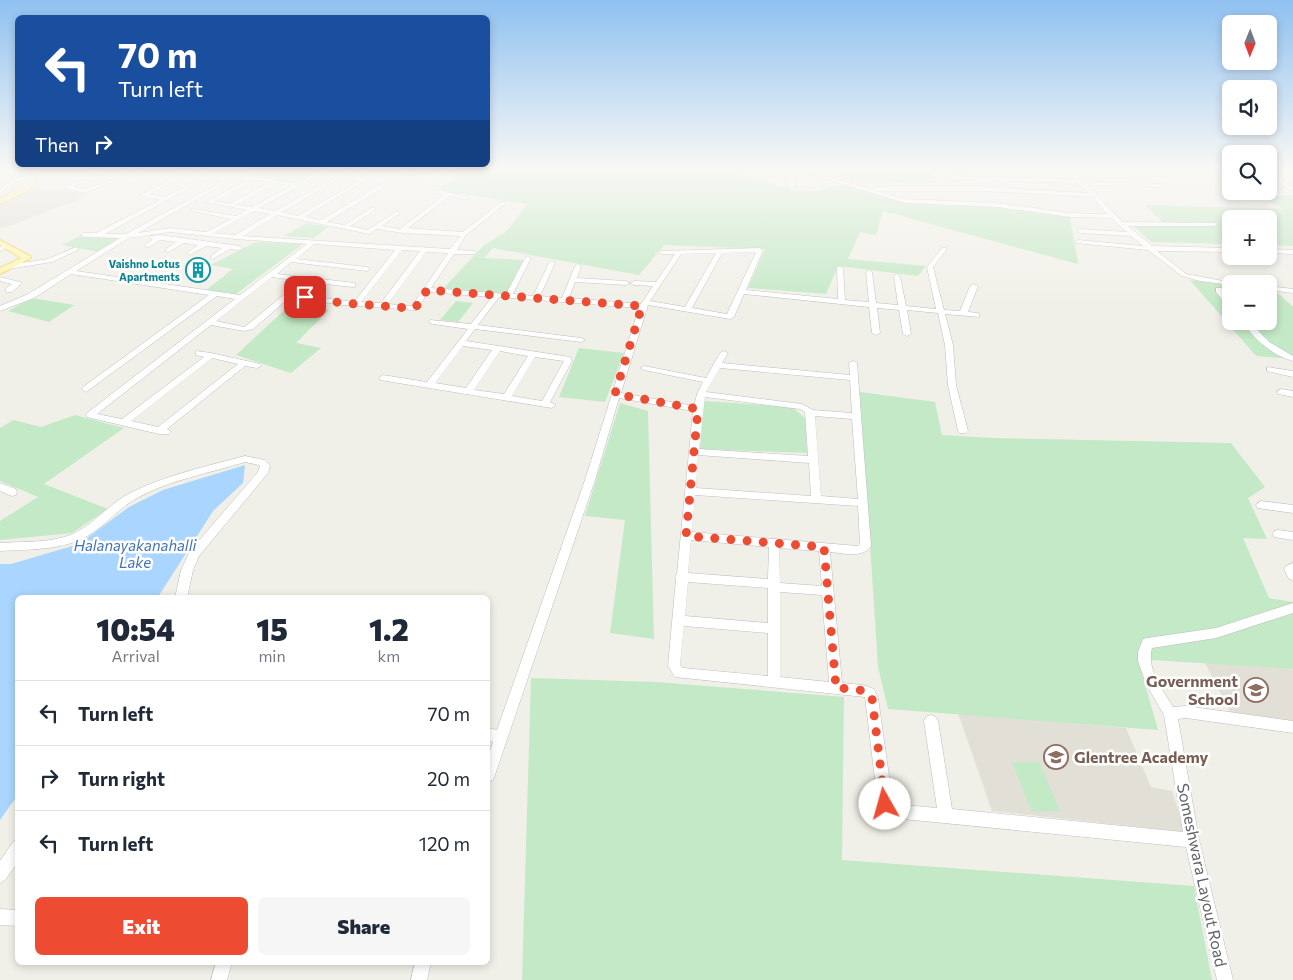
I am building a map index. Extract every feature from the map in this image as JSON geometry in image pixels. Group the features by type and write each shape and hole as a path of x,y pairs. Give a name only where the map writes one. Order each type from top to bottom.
{"main road":[{"path":"2,246 28,258 4,269"}],"street":[{"path":"98,235 134,216"},
{"path":"0,309 31,296 127,236 163,216"},
{"path":"226,216 238,218"},
{"path":"207,234 242,216"},
{"path":"235,237 271,216"},
{"path":"289,216 369,232 392,216"},
{"path":"299,218 303,216"},
{"path":"322,222 332,216"},
{"path":"345,227 363,216"},
{"path":"403,231 422,216"},
{"path":"289,295 356,304 414,308 464,234 487,216"},
{"path":"1102,216 1113,216 1184,275 1222,282"},
{"path":"1123,224 1214,224"},
{"path":"376,227 403,231 464,234"},
{"path":"84,235 127,236 170,230 235,237 474,253"},
{"path":"1080,231 1135,234"},
{"path":"106,250 144,237 240,248"},
{"path":"147,246 160,238"},
{"path":"168,250 182,241"},
{"path":"244,363 162,432 90,415 313,242"},
{"path":"1078,242 1151,249 1222,250"},
{"path":"190,252 204,244"},
{"path":"212,257 228,246"},
{"path":"356,304 400,248"},
{"path":"4,269 50,261 76,249"},
{"path":"944,249 930,267 949,345 952,385 963,431"},
{"path":"383,306 425,250"},
{"path":"427,290 644,304 730,317 760,250 662,252"},
{"path":"688,310 720,251"},
{"path":"1277,251 1290,252 1293,257"},
{"path":"490,762 494,736 590,480 644,304 679,252"},
{"path":"508,296 528,258"},
{"path":"290,260 367,269"},
{"path":"536,298 552,264"},
{"path":"565,300 578,266"},
{"path":"840,268 842,303"},
{"path":"70,272 242,298"},
{"path":"868,272 876,333"},
{"path":"271,274 352,285"},
{"path":"897,276 908,334"},
{"path":"0,279 18,282 9,290"},
{"path":"210,322 246,329 307,279"},
{"path":"573,280 657,284"},
{"path":"962,314 974,286"},
{"path":"1277,289 1293,291"},
{"path":"1219,290 1222,294"},
{"path":"741,292 976,315"},
{"path":"86,388 215,294"},
{"path":"429,385 496,295"},
{"path":"433,322 581,340"},
{"path":"1252,330 1260,340 1279,354 1293,359"},
{"path":"383,378 549,404 568,361 567,359 461,344"},
{"path":"468,392 497,349"},
{"path":"198,353 258,366"},
{"path":"724,353 701,394 698,409 674,666 679,673 863,690 869,693 872,698 885,804 888,809 893,811 1192,840"},
{"path":"506,398 533,354"},
{"path":"122,423 211,356"},
{"path":"686,536 860,550 866,546 853,363"},
{"path":"717,365 854,378"},
{"path":"644,368 709,381"},
{"path":"1270,369 1293,374"},
{"path":"1282,392 1293,394"},
{"path":"615,394 698,409"},
{"path":"701,394 802,407 808,410 810,413 816,500"},
{"path":"810,413 856,416"},
{"path":"694,452 814,460"},
{"path":"0,547 62,542 78,537 132,496 150,488 245,459 262,462 264,466 263,473 194,554 187,570 181,595"},
{"path":"0,486 12,492"},
{"path":"690,491 862,503"},
{"path":"1261,505 1293,509"},
{"path":"1278,534 1293,536"},
{"path":"774,543 774,682"},
{"path":"824,547 836,688"},
{"path":"681,577 828,591"},
{"name":"Someshwara Layout Road","path":"1225,980 1192,840 1170,714 1149,675 1144,657 1144,649 1147,643 1216,633 1293,608"},
{"path":"678,620 774,629"},
{"path":"1170,714 1186,712 1293,727"},
{"path":"931,722 946,816"},
{"path":"0,875 15,852"},
{"path":"0,917 15,918"},
{"path":"219,980 223,965"},
{"path":"419,980 422,965"}],"shaded area":[{"path":"0,216 36,216 15,224 0,228"},
{"name":"Government School","path":"1205,663 1293,669 1293,721 1230,712"},
{"name":"Glentree Academy","path":"958,713 1126,728 1151,787 1172,791 1185,832 992,811"}],"green space":[{"path":"518,216 882,216 876,235 860,232 848,259 926,266 918,276 838,266 826,294 748,288 765,249 664,245 639,275 493,248 484,258 524,260 506,294 443,289 483,246 507,231"},
{"path":"900,216 1070,217 1078,264"},
{"path":"1156,216 1222,216 1222,244 1151,242 1133,225 1166,225"},
{"path":"1277,216 1293,216 1293,246 1277,245"},
{"path":"307,223 328,227 314,238 284,236"},
{"path":"80,236 120,237 99,252 62,245"},
{"path":"255,242 303,244 236,294 206,290 233,269 211,265"},
{"path":"1190,280 1222,284 1222,317"},
{"path":"1277,292 1293,307 1293,359 1256,356 1233,330 1277,330"},
{"path":"32,298 74,305 49,322 8,311"},
{"path":"456,301 473,303 458,322 440,320"},
{"path":"290,305 329,310 296,343 321,348 291,373 236,355"},
{"path":"579,348 624,353 605,402 559,397"},
{"path":"860,392 935,402 942,435 993,438 1231,443 1265,487 1248,498 1267,539 1243,538 1269,598 1293,602 1293,669 1138,659 1158,730 888,709 878,667"},
{"path":"704,401 792,407 805,418 807,453 700,449"},
{"path":"620,403 648,411 654,639 610,633 625,520 585,516"},
{"path":"75,415 124,428 44,484 108,509 72,533 0,540 0,521 38,497 0,481 0,428 13,420 41,427"},
{"path":"531,678 656,682 844,697 842,860 1194,886 1212,980 522,980"},
{"path":"1039,762 1060,811 1032,812 1012,763"}],"water":[{"name":"Halanayakanahalli Lake","path":"245,465 243,483 213,511 159,595 15,595 15,799 0,820 0,564 11,564 79,544 129,507 163,490"}],"place":[{"name":"Vaishno Lotus Apartments","path":"198,270"},
{"name":"Government School","path":"1256,690"},
{"name":"Glentree Academy","path":"1056,757"}],"route":[{"path":"305,297 342,303 414,308 427,290 642,306 615,394 698,409 686,536 824,547 836,688 863,690 869,693 872,698 885,804"}]}
